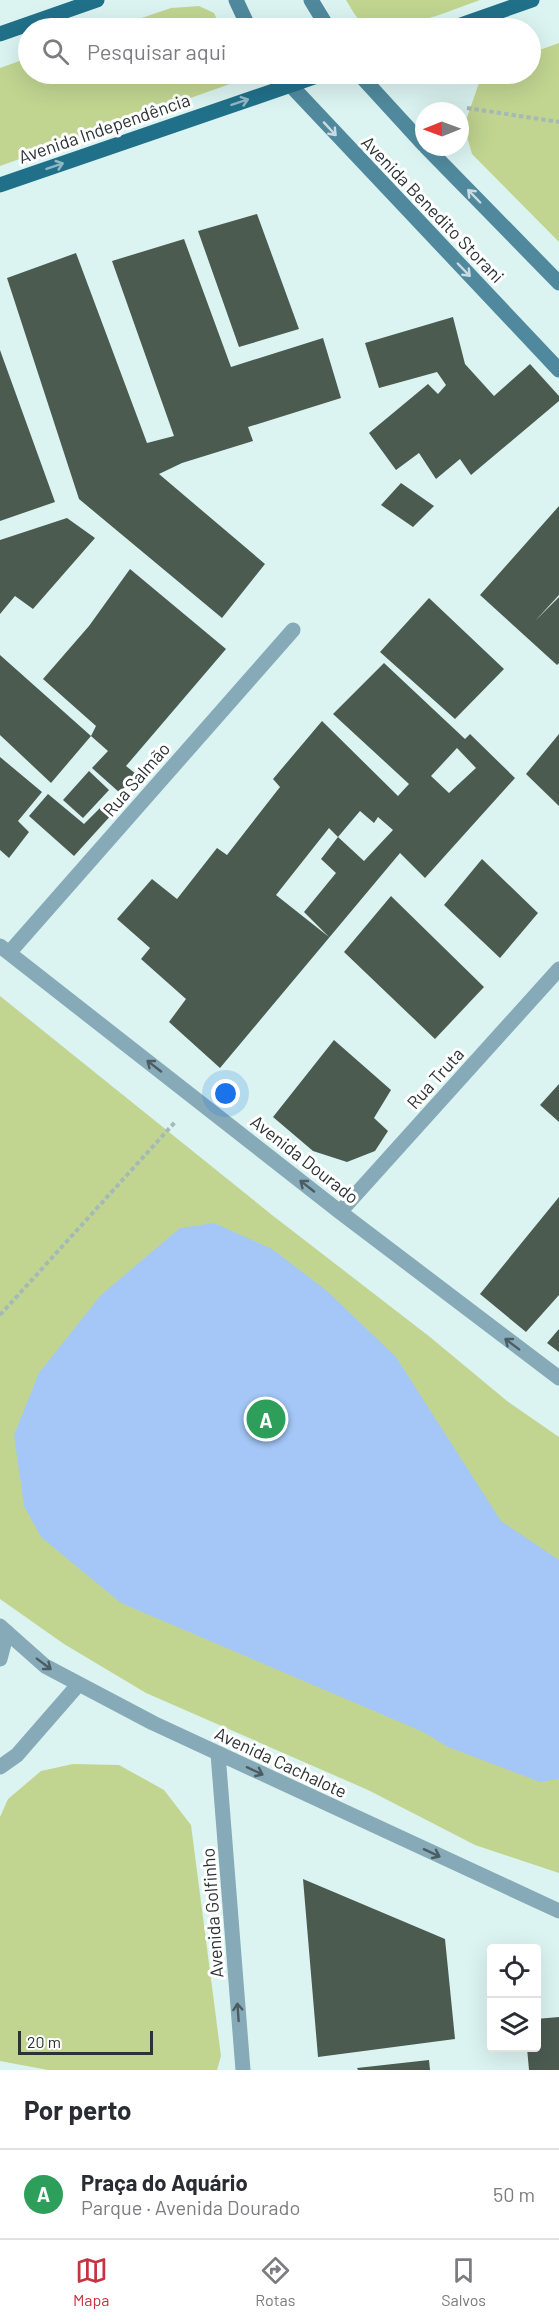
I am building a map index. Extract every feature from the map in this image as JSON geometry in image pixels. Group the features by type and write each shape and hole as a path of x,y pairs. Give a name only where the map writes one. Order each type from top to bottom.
{"main road":[{"path":"46,18 98,0"},
{"path":"236,0 244,18"},
{"path":"311,0 322,18"},
{"path":"481,18 532,0"},
{"path":"0,34 18,28"},
{"name":"Avenida Independência","path":"0,185 296,84"},
{"name":"Avenida Benedito Storani","path":"367,84 415,135"},
{"name":"Avenida Benedito Storani","path":"290,86 559,370"},
{"name":"Avenida Benedito Storani","path":"435,156 559,283"}],"street":[{"name":"Rua Salmão","path":"4,950 293,630"},
{"name":"Avenida Dourado","path":"4,950 340,1212 559,1378"},
{"name":"Rua Truta","path":"340,1212 559,969"},
{"path":"0,1659 4,1629"},
{"name":"Avenida Cachalote","path":"4,1629 45,1666 78,1685 218,1754 559,1911"},
{"path":"0,1767 17,1755 78,1685"},
{"name":"Avenida Golfinho","path":"218,1754 243,2070"}],"path":[{"path":"469,108 559,122"},
{"path":"0,1315 197,1099"}],"green space":[{"path":"346,0 480,0 430,18 358,18"},
{"path":"199,6 214,13 216,18 142,18 171,8"},
{"path":"559,43 559,242 472,154 469,144 469,112 479,84 541,84 541,49"},
{"path":"18,62 18,84 230,84 0,166 0,68"},
{"path":"0,996 272,1215 430,1337 507,1401 559,1437 559,1873 475,1845 368,1790 146,1693 64,1644 0,1599"},
{"path":"73,1764 119,1765 164,1790 191,1825 221,2056 217,2070 48,2070 0,2061 0,1817 8,1799 41,1771"}],"water":[{"path":"214,1223 272,1249 327,1291 396,1357 501,1521 559,1560 559,1779 540,1782 448,1747 421,1731 121,1603 41,1537 24,1506 14,1435 39,1373 101,1295 180,1228"}],"building":[{"path":"257,214 299,329 239,347 198,231"},
{"path":"184,239 231,367 323,338 341,398 248,427 253,441 182,463 159,474 265,564 222,618 79,499 7,278 76,253 147,443 174,436 112,261"},
{"path":"453,317 465,364 494,396 530,364 559,396 559,401 471,475 460,459 436,479 419,453 396,470 369,433 428,384 438,394 446,385 437,372 379,388 365,343"},
{"path":"0,350 55,502 0,521"},
{"path":"401,483 434,506 413,527 381,505"},
{"path":"559,506 559,595 535,621 559,597 559,663 557,665 480,595"},
{"path":"67,518 95,538 33,609 15,596 0,614 0,540"},
{"path":"130,569 226,649 126,766 136,774 120,793 92,768 108,751 91,736 96,726 43,679 89,626"},
{"path":"429,598 504,669 455,719 380,652"},
{"path":"0,655 91,736 51,783 0,735"},
{"path":"384,663 465,739 470,734 515,778 425,878 400,853 220,1068 169,1022 186,999 141,959 150,948 117,919 152,879 177,899 217,848 227,855 280,787 273,779 322,721 398,796 409,784 333,714","holes":["457,748 476,768 449,793 431,776","360,811 374,823 378,817 393,830 364,861 338,837","329,828 338,837 321,859 336,873 304,912 329,937 276,895"]},
{"path":"559,734 559,806 526,774"},
{"path":"0,757 42,792 18,821 29,832 9,858 0,850"},
{"path":"89,771 109,790 83,818 63,800"},
{"path":"48,794 84,824 105,803 114,812 74,856 29,816"},
{"path":"482,859 538,913 500,958 444,905"},
{"path":"391,896 484,987 435,1039 344,952"},
{"path":"334,1040 391,1090 374,1118 388,1131 375,1151 347,1162 313,1151 273,1117"},
{"path":"559,1084 559,1122 540,1105"},
{"path":"559,1197 559,1295 526,1332 480,1294"},
{"path":"559,1329 559,1352 547,1343"},
{"path":"303,1879 445,1939 455,2039 318,2057"},
{"path":"559,2017 559,2070 529,2070 527,2052 541,2052 541,2019"},
{"path":"429,2060 430,2070 358,2070 357,2068"}],"place":[{"name":"Praça do Aquário","path":"266,1419"}]}
